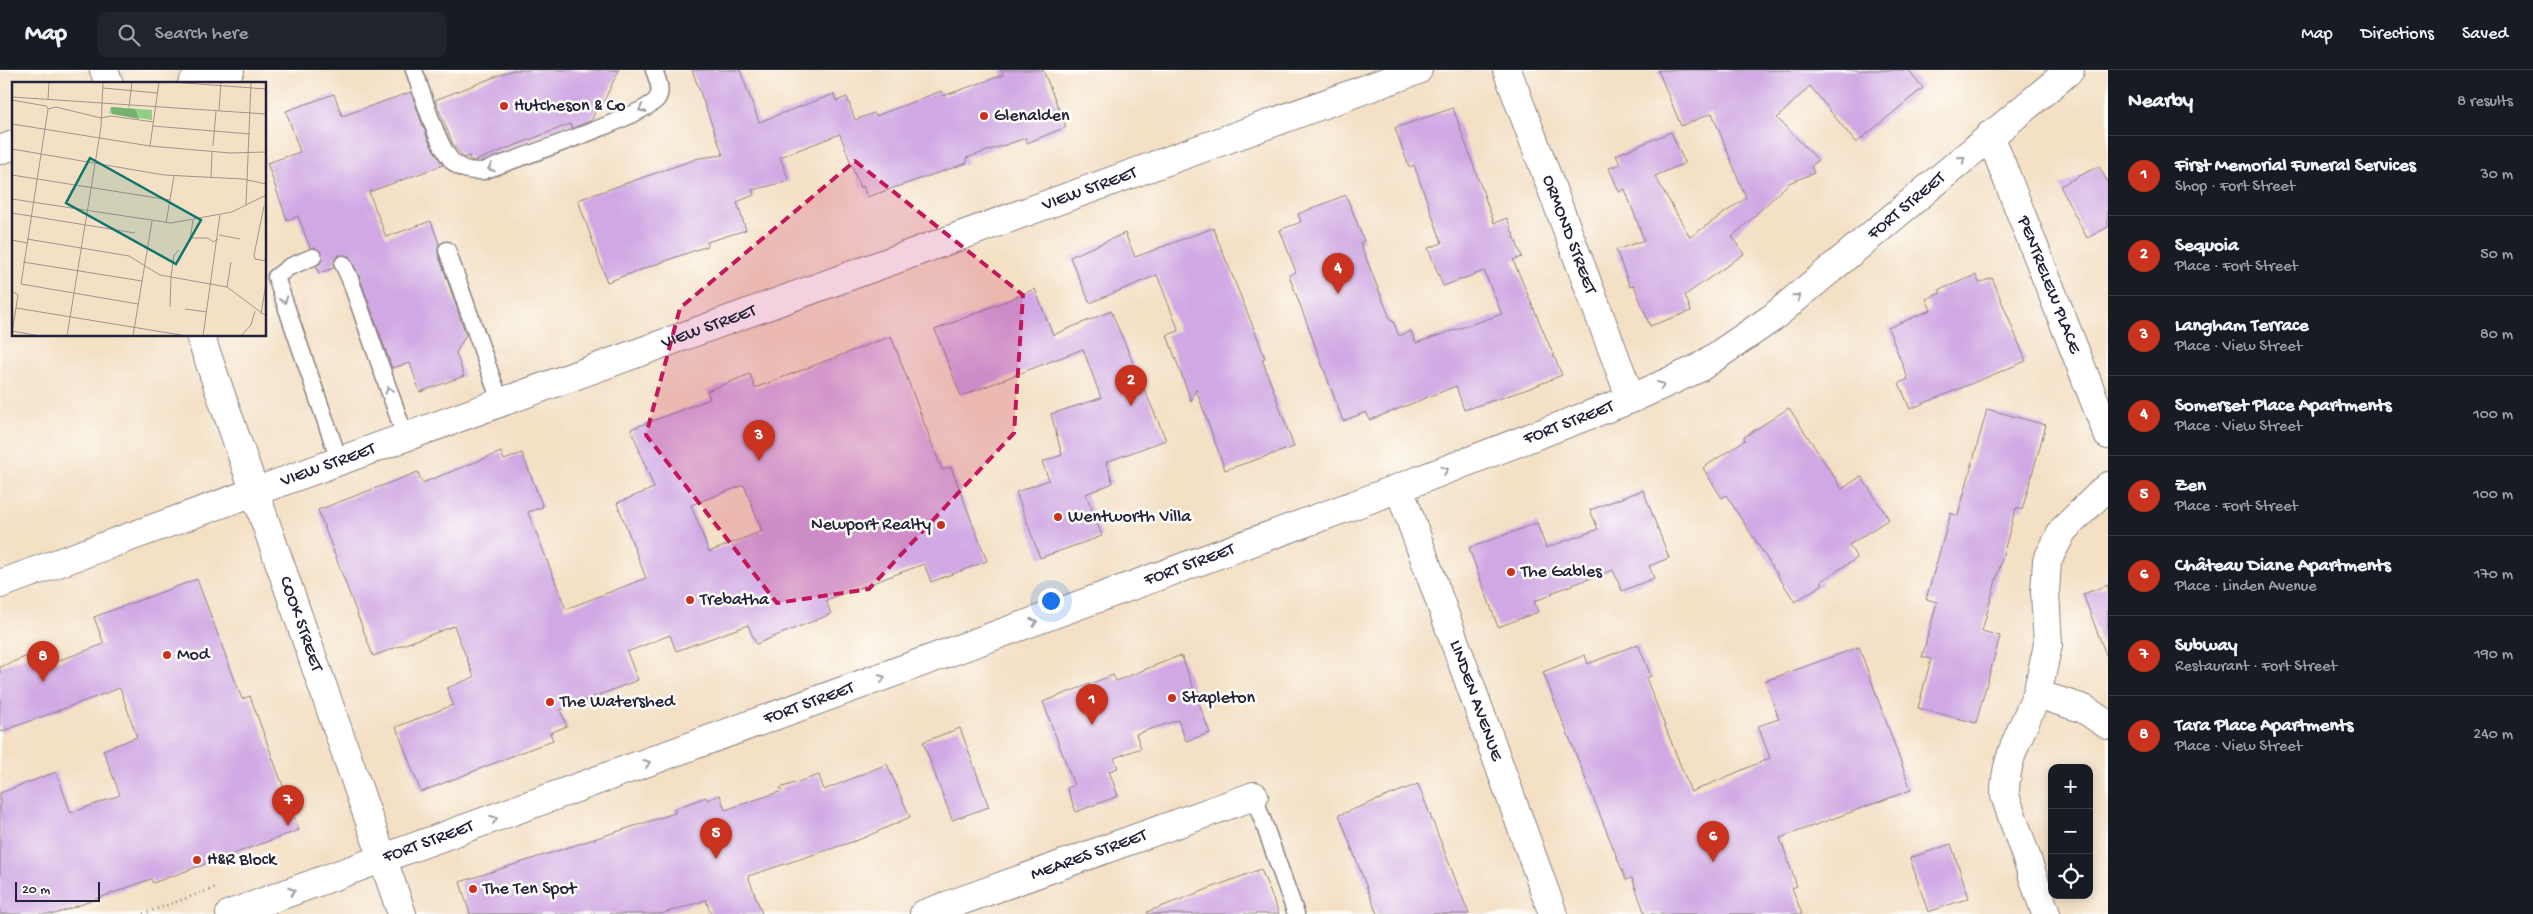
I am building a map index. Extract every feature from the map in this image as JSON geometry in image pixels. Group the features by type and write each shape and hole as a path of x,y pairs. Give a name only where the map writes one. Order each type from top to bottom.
{"street":[{"path":"104,70 108,82"},
{"path":"197,82 230,70"},
{"name":"VIEW STREET","path":"0,584 500,401 1418,70"},
{"name":"ORMOND STREET","path":"1507,70 1631,399"},
{"name":"FORT STREET","path":"230,914 1400,488 1631,399 1699,368 1772,318 2070,70"},
{"name":"PENTRELEW PLACE","path":"1990,135 2106,421"},
{"name":"COOK STREET","path":"200,336 256,490 402,914"},
{"path":"2046,914 2005,796 2005,776 2011,754 2037,694 2048,645 2045,592 2047,561 2063,530 2108,486"},
{"name":"LINDEN AVENUE","path":"1400,488 1554,914"},
{"path":"2037,694 2084,709 2108,725"},
{"name":"MEARES STREET","path":"924,914 1254,796"}],"lane":[{"path":"414,70 444,153 455,165 469,171 483,171 608,124 649,106 658,98 660,89 654,70"},
{"path":"447,250 500,401"},
{"path":"313,257 289,267 276,277 339,460"},
{"path":"343,264 350,278 406,436"},
{"path":"1254,796 1296,914"}],"highlighted area":[{"path":"855,161 1023,295 1014,433 869,589 777,603 646,435 680,308"}],"building":[{"path":"513,70 619,70 601,107 598,106 591,121 572,128 570,124 475,161 470,160 469,156 464,158 453,144 435,100"},
{"path":"692,70 740,70 759,122 834,94 836,101 847,97 855,120 874,113 876,116 941,91 943,96 1003,75 1001,70 1043,70 1066,127 1027,143 1026,138 966,158 967,163 867,197 863,186 860,188 840,134 780,157 789,181 752,190 754,195 737,202 746,230 707,242 707,246 607,282 578,200 699,158 723,155"},
{"path":"1658,70 1909,70 1923,88 1856,143 1810,86 1777,118 1818,160 1811,167 1814,173 1789,183 1732,237 1744,254 1685,295 1691,311 1650,326 1634,285 1630,287 1616,250 1644,240 1625,189 1619,192 1609,168 1620,164 1616,155 1671,132 1685,163 1655,176 1690,237 1746,198 1712,113 1681,126"},
{"path":"411,92 428,140 443,165 369,192 386,237 431,221 439,244 438,253 466,335 456,353 464,376 420,392 410,363 392,368 359,276 349,256 338,255 335,259 334,268 319,273 316,266 321,263 322,253 315,247 310,248 298,216 287,220 267,163 300,152 286,111 334,94 342,116"},
{"path":"1453,108 1494,223 1507,218 1522,257 1513,260 1562,375 1528,389 1464,410 1456,386 1370,420 1366,412 1343,421 1289,275 1296,272 1280,230 1301,222 1298,214 1346,195 1364,241 1360,243 1391,321 1393,321 1399,336 1411,331 1416,343 1502,314 1484,271 1443,286 1428,248 1442,243 1414,165 1409,167 1395,128"},
{"path":"2099,166 2108,183 2108,227 2087,238 2060,186"},
{"path":"1213,228 1265,358 1262,359 1294,447 1225,470 1196,389 1191,401 1167,335 1179,331 1157,275 1090,303 1070,257 1125,233 1135,257"},
{"path":"1976,275 1979,283 1992,278 2026,361 1910,409 1899,383 1908,379 1888,328 1931,310 1926,299 1941,293 1939,290"},
{"path":"1035,289 1053,335 1111,311 1166,440 1106,462 1113,483 1086,494 1102,536 1040,558 1016,492 1049,480 1042,462 1062,455 1051,414 1101,398 1083,349 961,396 935,330"},
{"path":"891,336 942,470 951,467 987,561 931,582 924,564 826,600 831,614 756,644 748,625 676,651 670,635 627,652 638,680 560,710 567,726 550,733 553,740 421,792 396,727 453,705 447,688 474,677 454,626 373,656 318,510 418,472 422,483 501,452 504,460 522,453 543,507 528,512 566,609 646,578 617,503 654,488 631,429 710,399 707,391 750,374 755,388","holes":["744,485 762,531 709,552 691,505"]},
{"path":"1789,408 1842,489 1861,476 1889,519 1849,545 1857,558 1821,581 1823,584 1795,602 1726,495 1722,498 1703,468 1745,440 1744,437"},
{"path":"1987,409 2046,425 2022,510 2016,508 1982,631 2000,636 1976,723 1918,708 1931,659 1922,657 1937,602 1926,599 1951,513 1958,516"},
{"path":"1643,490 1669,558 1649,566 1654,578 1622,591 1613,570 1534,601 1538,612 1498,627 1469,548 1537,523 1546,548 1598,529 1590,510"},
{"path":"197,579 242,699 250,696 299,830 153,883 151,879 55,914 0,914 0,793 56,772 71,813 120,795 103,750 137,737 120,688 0,732 0,667 48,648 52,663 104,644 94,617"},
{"path":"2108,585 2108,654 2106,655 2083,594"},
{"path":"1638,644 1651,676 1646,678 1691,792 1770,758 1758,726 1779,719 1765,681 1859,647 1911,790 1780,838 1797,886 1792,888 1802,914 1645,914 1632,878 1626,880 1543,672 1585,655 1588,664"},
{"path":"1179,656 1182,657 1210,733 1186,741 1178,720 1136,734 1141,748 1114,758 1118,768 1109,771 1118,796 1076,812 1067,788 1074,785 1043,702 1113,675 1116,681"},
{"path":"960,728 989,807 952,820 923,742"},
{"path":"887,764 910,817 861,839 748,876 762,914 711,914 706,900 661,914 470,914 460,882 675,813 674,809 706,797 707,800 720,795 725,810 782,791 780,788 819,775 824,790"},
{"path":"1418,784 1469,914 1377,914 1339,815"},
{"path":"1951,844 1969,898 1928,912 1910,858"},
{"path":"1261,869 1279,914 1148,914 1147,912"}],"place":[{"name":"Hutcheson & Co","path":"504,106"},
{"name":"Glenalden","path":"984,116"},
{"name":"Somerset Place Apartments","path":"1338,294"},
{"name":"Sequoia","path":"1131,406"},
{"name":"Langham Terrace","path":"759,461"},
{"name":"Wentworth Villa","path":"1058,517"},
{"name":"Newport Realty","path":"941,525"},
{"name":"The Gables","path":"1511,572"},
{"name":"Trebatha","path":"690,600"},
{"name":"Mod","path":"167,655"},
{"name":"Tara Place Apartments","path":"43,682"},
{"name":"Stapleton","path":"1172,698"},
{"name":"The Watershed","path":"550,702"},
{"name":"First Memorial Funeral Services","path":"1092,725"},
{"name":"Subway","path":"288,826"},
{"name":"Zen","path":"716,859"},
{"name":"H&R Block","path":"197,860"},
{"name":"Château Diane Apartments","path":"1713,862"},
{"name":"The Ten Spot","path":"473,889"}]}
